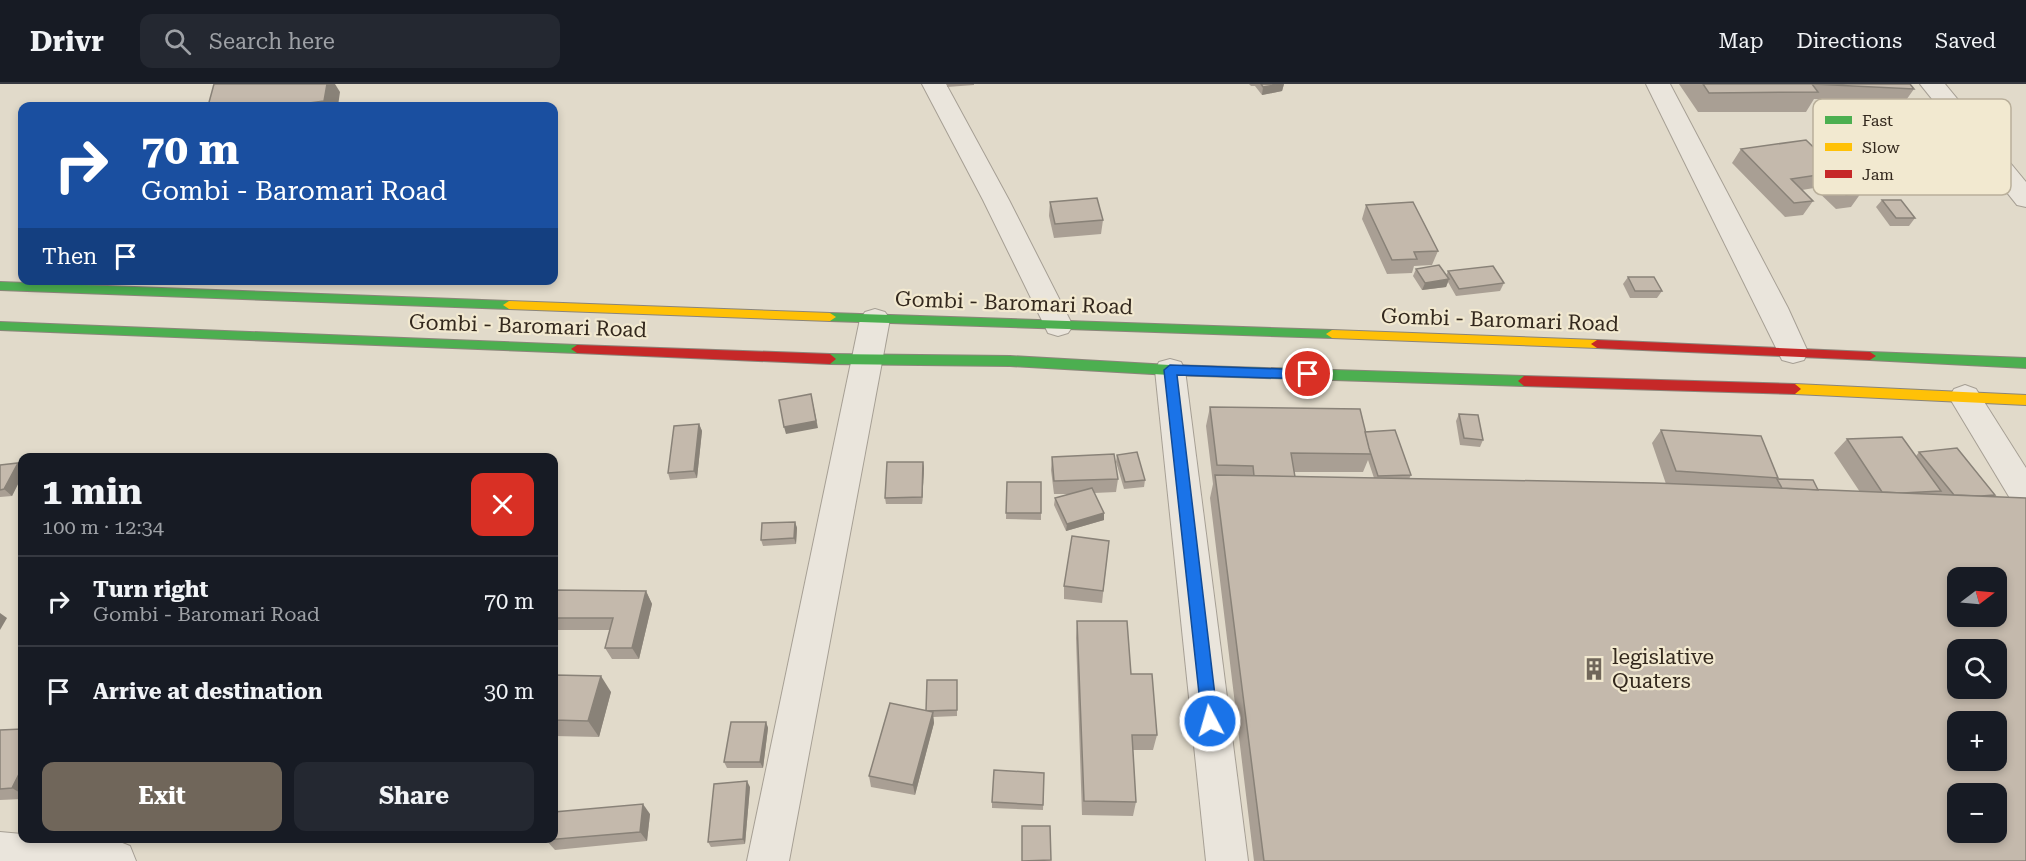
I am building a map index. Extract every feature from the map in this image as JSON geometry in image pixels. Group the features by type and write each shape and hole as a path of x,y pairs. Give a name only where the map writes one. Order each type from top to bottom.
{"main road":[{"name":"Gombi - Baromari Road","path":"0,286 875,319 1530,347 1792,352 1943,361 2026,363"},
{"name":"Gombi - Baromari Road","path":"0,327 867,361 1010,361 1170,370 1538,377 2026,400"}],"street":[{"path":"934,84 996,200 1058,327"},
{"path":"1658,84 1773,308 1792,352"},
{"path":"1932,84 1944,99"},
{"path":"2011,181 2026,199"},
{"path":"768,861 875,319"},
{"path":"1170,370 1227,861"},
{"path":"1965,397 2026,496"},
{"path":"0,853 114,861"}],"building":[{"path":"214,84 327,84 324,101 209,102"},
{"path":"1261,84 1282,84 1263,87"},
{"path":"1703,84 1812,84 1818,92 1709,93"},
{"path":"1812,84 1910,84 1914,89"},
{"path":"1806,140 1813,147 1813,176 1791,179 1813,201 1794,203 1741,149"},
{"path":"1097,198 1103,220 1055,224 1050,202"},
{"path":"1882,200 1901,200 1915,218 1896,218"},
{"path":"1413,202 1438,251 1414,252 1417,259 1392,260 1366,205"},
{"path":"1439,265 1449,279 1425,283 1416,269"},
{"path":"1493,266 1504,283 1459,289 1448,271"},
{"path":"1628,277 1654,277 1662,291 1635,291"},
{"path":"811,394 816,421 784,427 779,400"},
{"path":"1210,407 1360,409 1371,454 1291,453 1295,477 1254,476 1253,466 1217,465"},
{"path":"1459,414 1478,415 1483,440 1464,438"},
{"path":"699,424 694,471 668,473 674,426"},
{"path":"1395,430 1411,475 1378,476 1365,432"},
{"path":"1661,430 1761,436 1778,478 1676,471"},
{"path":"1902,437 1941,491 1882,492 1847,439"},
{"path":"1957,448 1995,495 1954,495 1919,452"},
{"path":"1137,452 1145,480 1125,482 1117,455"},
{"path":"1114,454 1118,479 1054,481 1052,457"},
{"path":"887,462 923,462 922,497 885,498"},
{"path":"18,463 4,489 0,490 0,465"},
{"name":"legislative Quaters","path":"1215,475 1655,483 2026,498 2026,861 1264,861"},
{"path":"1777,479 1813,480 1818,490 1782,488"},
{"path":"1007,482 1041,482 1041,513 1006,513"},
{"path":"1092,488 1104,513 1067,524 1055,498"},
{"path":"795,522 794,538 761,540 762,523"},
{"path":"1072,536 1109,541 1103,591 1064,586"},
{"path":"558,590 646,591 632,648 605,648 613,618 558,618"},
{"path":"1077,621 1127,621 1131,674 1152,674 1157,735 1132,735 1136,802 1084,801"},
{"path":"558,675 601,676 588,721 558,720"},
{"path":"927,680 957,680 957,710 926,711"},
{"path":"890,703 933,712 913,785 869,776"},
{"path":"731,722 766,722 760,762 724,762"},
{"path":"18,729 18,776 12,788 0,789 0,730"},
{"path":"994,770 1044,773 1043,805 992,802"},
{"path":"747,781 743,839 708,842 714,784"},
{"path":"643,804 640,832 558,839 558,812"},
{"path":"1022,826 1050,826 1051,860 1022,861"}],"traffic: fast":[{"path":"0,286 509,305"},
{"path":"830,317 1332,334"},
{"path":"0,326 577,349"},
{"path":"1870,356 2026,363"},
{"path":"830,359 1010,361 1170,370 1524,381"}],"traffic: slow":[{"path":"509,305 830,317"},
{"path":"1332,334 1597,344"},
{"path":"1795,389 2026,400"}],"traffic: jam":[{"path":"1597,344 1870,356"},
{"path":"577,349 830,359"},
{"path":"1524,381 1795,389"}],"place":[{"name":"legislative Quaters","path":"1594,669"}],"route":[{"path":"1210,721 1170,370 1308,374"}]}
